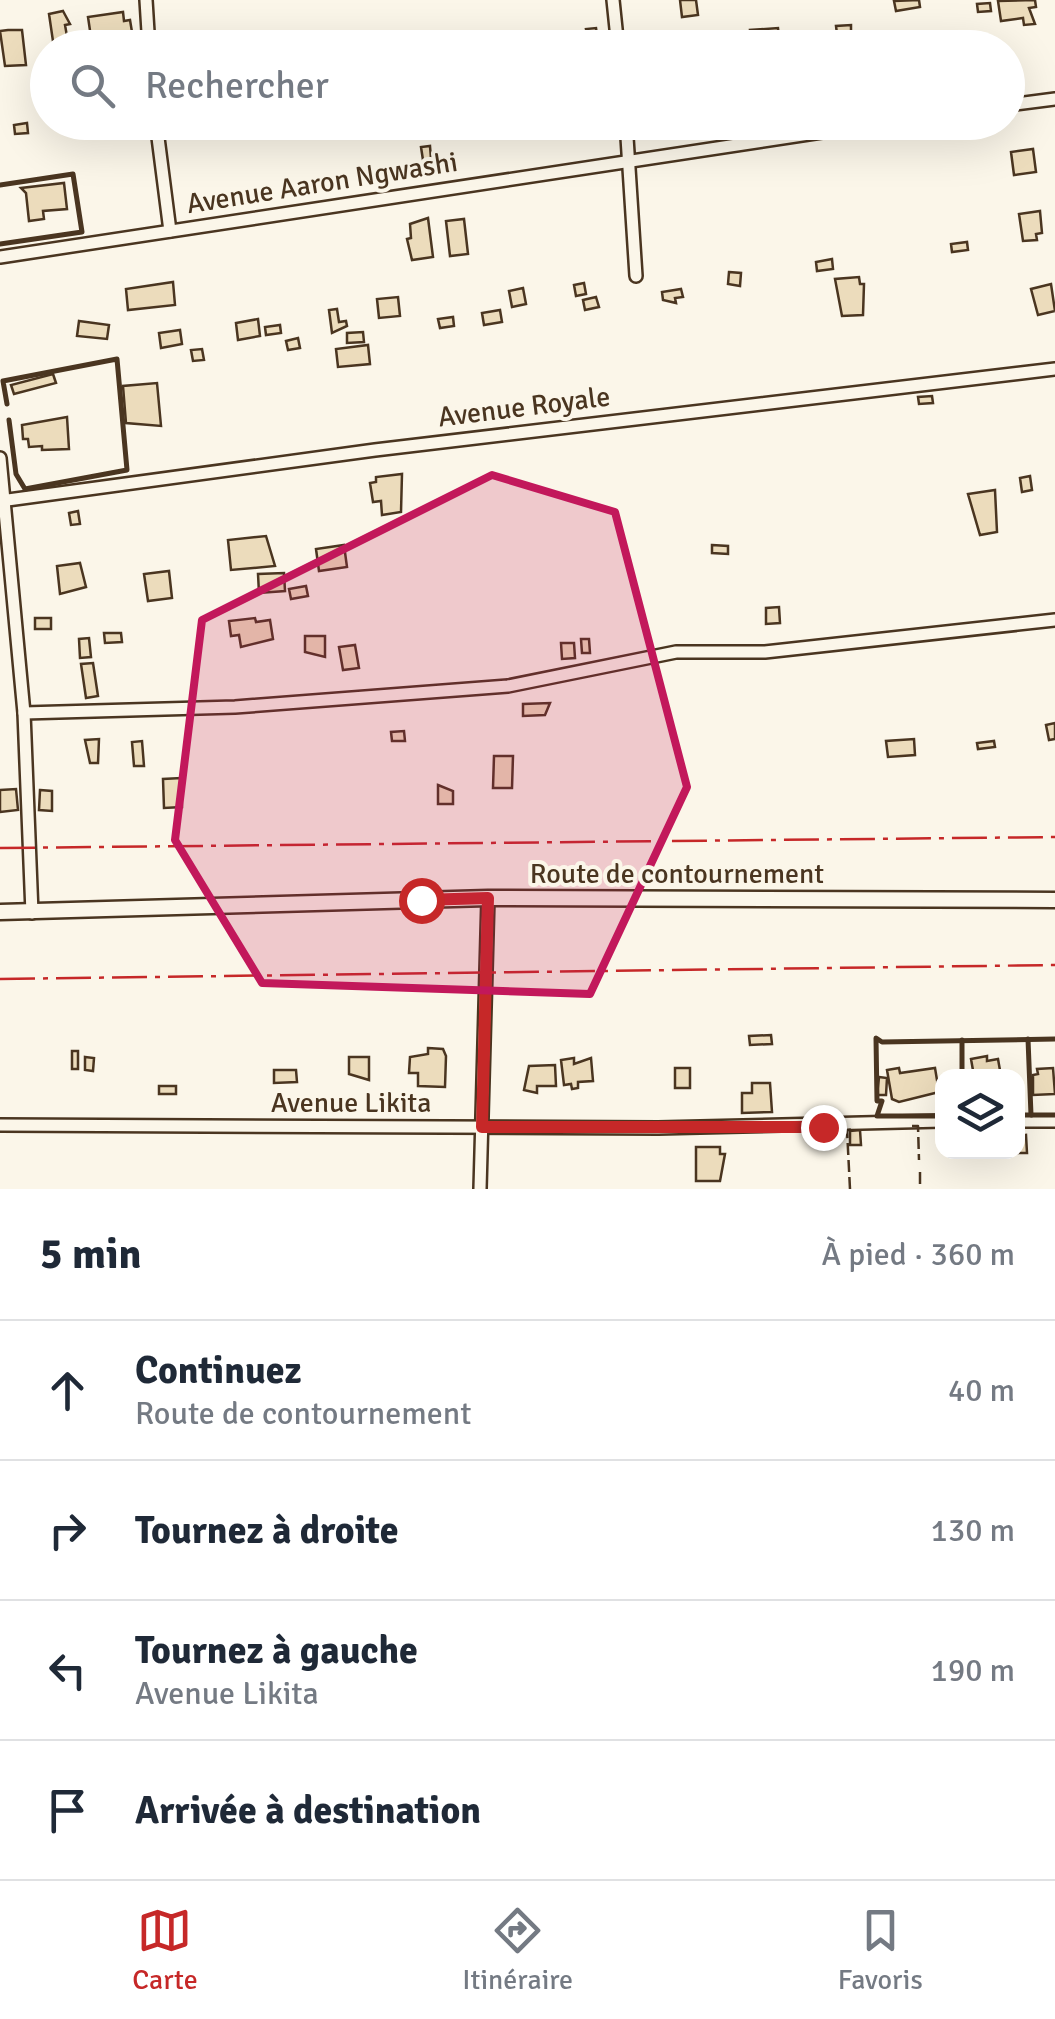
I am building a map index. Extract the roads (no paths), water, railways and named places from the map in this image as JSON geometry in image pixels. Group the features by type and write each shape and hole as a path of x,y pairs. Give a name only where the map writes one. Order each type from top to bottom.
{"street":[{"path":"146,0 148,30"},
{"path":"613,0 616,30"},
{"path":"1025,103 1055,99"},
{"path":"158,140 170,231"},
{"path":"628,140 636,276"},
{"name":"Avenue Aaron Ngwashi","path":"0,257 769,140"},
{"name":"Avenue Royale","path":"4,501 375,450 1055,369"},
{"path":"0,458 24,713 32,913"},
{"path":"24,713 235,708 508,686 676,652 765,652 1055,620"},
{"path":"480,1189 488,898"},
{"name":"Route de contournement","path":"0,912 488,898 1055,900"},
{"name":"Avenue Likita","path":"0,1125 823,1127 935,1121"},
{"path":"1025,1121 1055,1122"}]}
